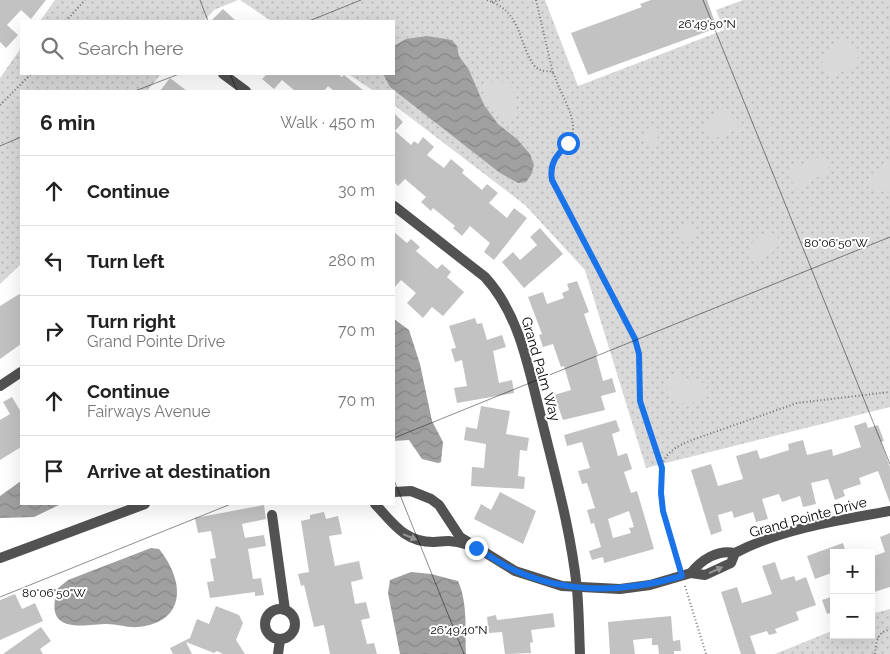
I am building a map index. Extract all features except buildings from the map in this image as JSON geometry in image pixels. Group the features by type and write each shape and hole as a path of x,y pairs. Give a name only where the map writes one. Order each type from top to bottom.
{"street":[{"path":"224,75 245,90"},
{"name":"Grand Palm Way","path":"395,207 485,277 495,288 511,314 552,464 576,588 580,654"},
{"path":"0,386 20,373"},
{"path":"395,492 410,491 431,499 439,505 460,538 476,548"},
{"path":"0,558 142,505"},
{"path":"376,505 393,526 410,538 423,541 458,542 476,548"},
{"name":"Grand Pointe Drive","path":"476,548 515,571 540,580 576,588 620,589 650,585 686,575 698,562 725,551 735,553 751,545 790,533 890,511"},
{"path":"272,515 285,610"},
{"path":"275,610 285,610 293,616 295,627 290,636 280,640 268,634 265,620 275,610"},
{"path":"278,654 280,640"}],"path":[{"path":"67,20 85,0"},
{"path":"487,0 500,6 512,18 534,64 540,70 550,71 554,74"},
{"path":"492,2 500,0"},
{"path":"536,0 554,74 573,121 573,132 568,143 553,161 550,169 552,180 635,339 639,354 640,401 662,468"},
{"path":"0,105 31,75"},
{"path":"706,654 686,575 663,511 661,493 662,468 665,457 676,448 692,440 797,403 890,392"},
{"path":"875,654 876,639 885,630 890,630"}],"shaded area":[{"path":"55,0 238,0 214,10 205,20 41,20"},
{"path":"240,0 545,0 578,86 724,30 716,10 743,0 890,0 890,407 646,468 585,270 525,205 395,106 395,90 372,90 350,75 395,75 395,20 270,20"},
{"path":"843,41 856,45 859,56 846,70 837,74 827,75 820,66 832,49"},
{"path":"20,49 20,75 160,75 148,90 20,90 20,265 0,284 0,78"},
{"path":"495,80 506,84 515,97 515,114 506,120 494,112 486,97 486,87"},
{"path":"722,111 735,116 739,125 738,129 713,139 709,136 706,126"},
{"path":"652,124 658,129 657,145 650,146 644,138"},
{"path":"822,156 828,164 828,170 800,189 795,188 788,174 789,169"},
{"path":"890,164 890,189 875,189 871,186 870,176 877,169"},
{"path":"686,226 694,234 686,242 678,234"},
{"path":"770,231 778,238 777,249 771,254 754,261 748,253 749,246 757,238"},
{"path":"674,376 704,383 708,394 706,399 689,403 672,400 667,388"},
{"path":"890,609 890,654 775,654 830,632 830,639 875,639 875,613"}],"water":[{"path":"427,36 452,40 457,46 459,56 469,70 484,105 498,124 517,139 530,154 534,165 531,175 526,182 518,183 500,173 390,87 384,75 395,75 395,45 406,39"},
{"path":"395,320 409,330 420,364 432,421 443,442 441,462 422,459 409,440 395,441"},
{"path":"20,482 20,505 59,505 34,517 0,518 0,496"},
{"path":"151,548 159,549 168,561 177,586 177,598 173,609 166,617 154,624 138,627 107,624 71,625 58,618 54,606 57,589 68,580"},
{"path":"411,572 431,574 458,581 465,608 466,654 400,654 388,593 390,580"}],"route":[{"path":"476,548 515,571 540,580 576,588 620,589 650,585 682,576 663,511 661,493 662,468 644,420 640,401 639,354 635,339 552,180 550,169 553,161 568,143"}]}
